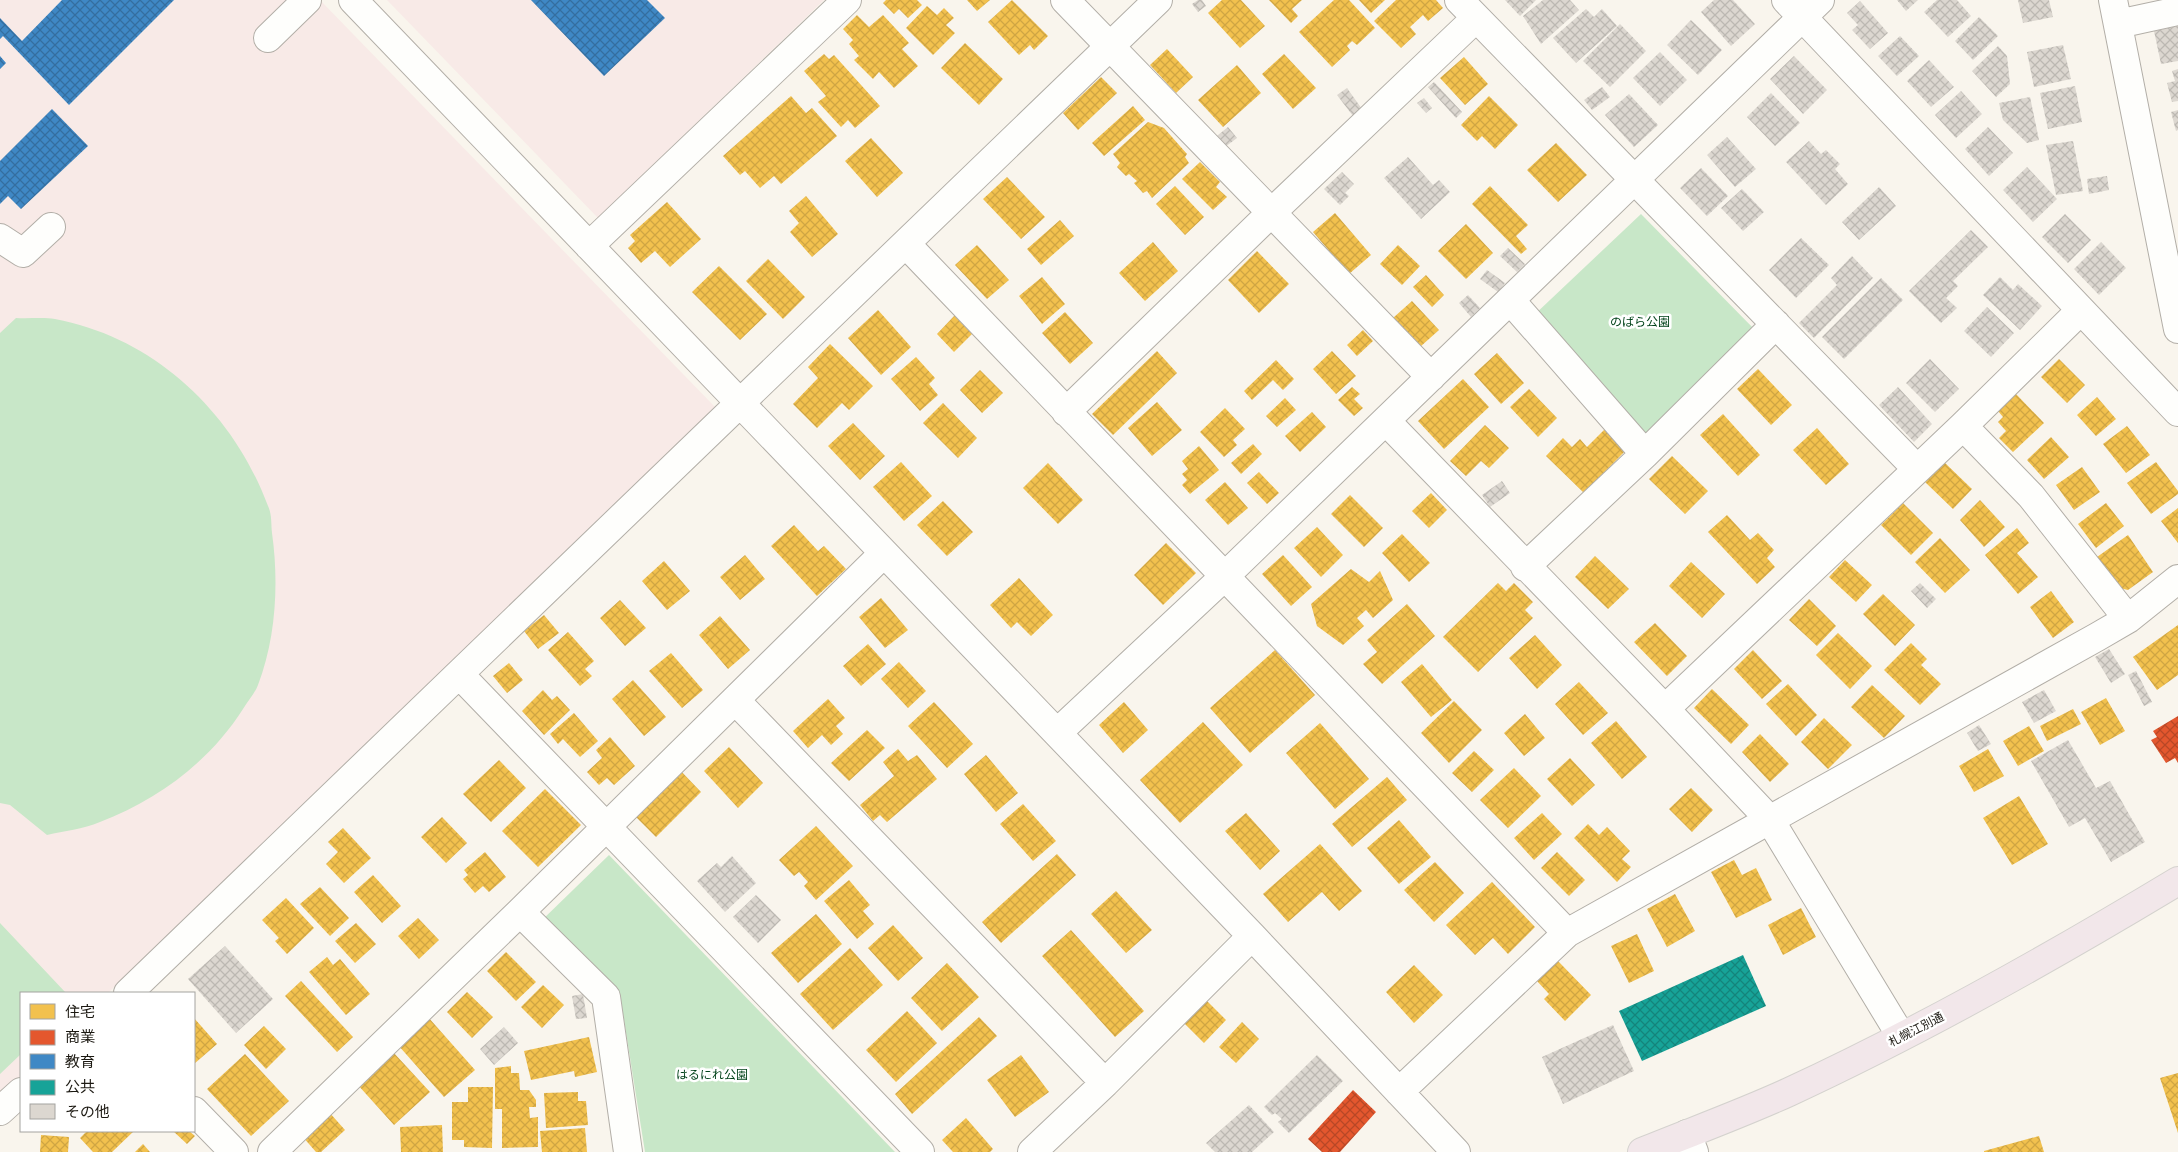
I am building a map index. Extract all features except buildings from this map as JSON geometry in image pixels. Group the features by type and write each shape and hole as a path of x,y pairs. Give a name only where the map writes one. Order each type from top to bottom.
{"highway":[{"name":"札幌江別通","path":"1642,1152 1691,1143 2002,984 2178,881"}],"street":[{"path":"268,38 306,0"},
{"path":"353,0 1252,936 1456,1152"},
{"path":"589,246 847,0"},
{"path":"1065,0 1430,377"},
{"path":"129,992 1158,0"},
{"path":"1057,733 1225,576 1635,181 1803,6 2081,310 2178,412"},
{"path":"1066,412 1271,213 1468,9 1917,469"},
{"path":"2178,11 2116,12 2178,329"},
{"path":"0,238 23,253 51,227"},
{"path":"906,244 1567,933"},
{"path":"1511,301 1645,454"},
{"path":"1665,709 1963,426 2081,310"},
{"path":"1525,567 1645,454 1776,324"},
{"path":"1386,421 1770,820 1902,1036"},
{"path":"1963,426 2031,496 2128,619"},
{"path":"272,1152 520,912 604,826 884,553"},
{"path":"1399,1092 1567,933 2128,619 2178,580"},
{"path":"459,674 920,1152"},
{"path":"735,700 1105,1083"},
{"path":"520,912 606,996 628,1152"},
{"path":"1032,1152 1105,1083 1252,936"},
{"path":"0,1111 20,1093"},
{"path":"195,1112 234,1152"}],"shaded area":[{"path":"0,0 320,0 716,408 109,992 20,992 20,1077 9,1089 0,1093"},
{"path":"387,0 824,0 598,218"}],"green space":[{"name":"のばら公園","path":"1641,214 1757,332 1646,441 1532,317"},
{"path":"16,318 55,319 91,329 126,343 157,362 186,384 212,411 234,440 253,472 270,512 274,552 275,591 269,648 257,688 230,728 199,762 181,777 142,802 94,824 47,835 10,805 0,803 0,333"},
{"name":"はるにれ公園","path":"609,855 895,1152 645,1152 621,1001 539,923"},
{"path":"0,923 65,992 20,992 20,1055 0,1074"}]}
